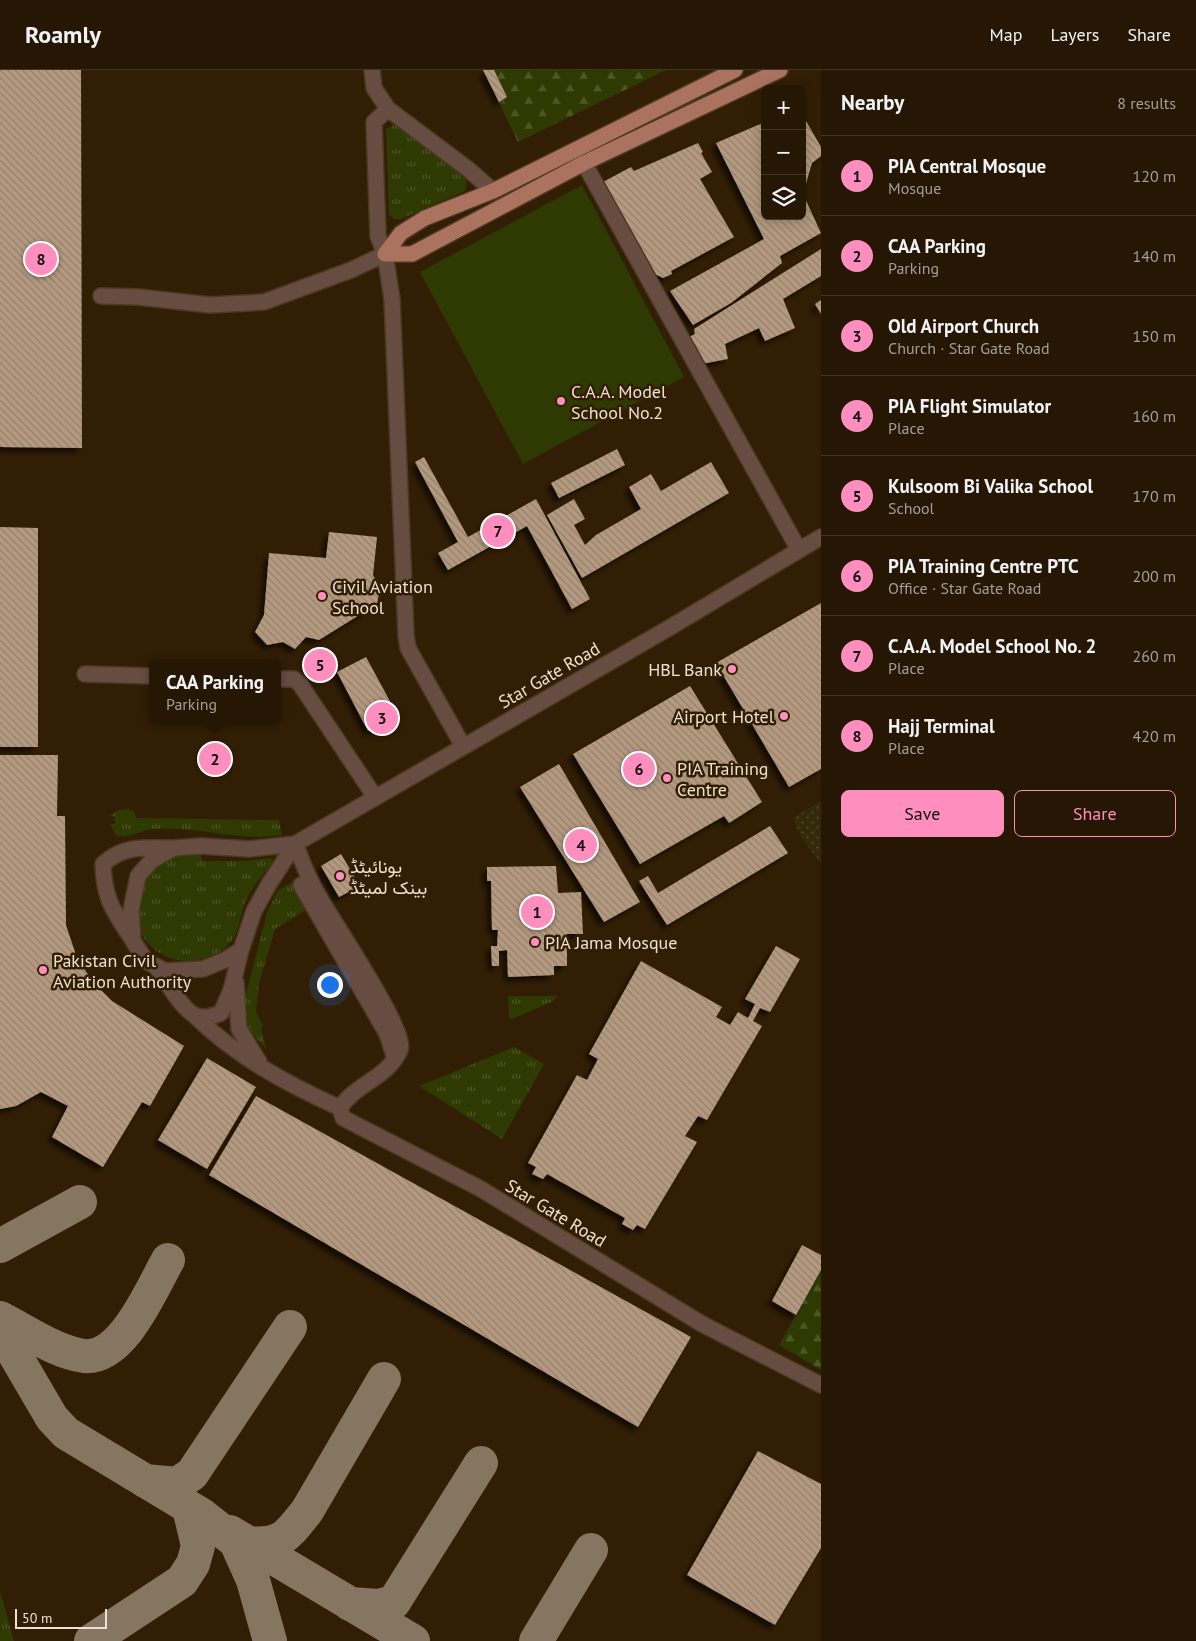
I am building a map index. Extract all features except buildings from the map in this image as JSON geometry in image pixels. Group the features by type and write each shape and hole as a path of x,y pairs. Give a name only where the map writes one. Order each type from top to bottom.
{"main road":[{"path":"385,254 401,233 425,218 493,191 735,70"},
{"path":"385,254 412,254 584,163 780,70"},
{"path":"646,115 652,131"}],"street":[{"path":"372,70 374,88 388,109 468,169 493,191"},
{"path":"388,109 374,122 377,224 378,236 385,254 392,299 404,601 408,648 463,746"},
{"path":"584,163 799,550"},
{"path":"100,296 138,297 210,305 264,302 350,270 385,254"},
{"name":"Star Gate Road","path":"294,844 669,628 821,537"},
{"path":"85,674 149,676"},
{"path":"281,679 294,679 300,684 375,797"},
{"path":"241,950 225,960 203,969 165,970 146,961 114,912 103,887 103,864 116,853 145,848 201,846 249,849 294,844"},
{"path":"195,1016 209,1017 220,1013 231,990 241,950 261,898 294,844"},
{"path":"156,966 187,1010 210,1030 263,1069 340,1108 346,1098 386,1070 395,1059 387,1034 298,878 294,844"},
{"path":"133,941 131,910 138,876 151,860 174,848"},
{"path":"235,972 239,1029 263,1069"},
{"name":"Star Gate Road","path":"340,1108 343,1118 481,1189 702,1324 821,1385"}],"green space":[{"path":"483,70 666,70 518,142"},
{"path":"395,124 465,172 467,180 465,191 401,219 394,219 389,215 386,129"},
{"path":"582,185 684,377 523,464 420,272"},
{"path":"127,809 134,811 136,818 279,820 282,835 266,837 249,836 169,828 148,830 129,836 116,835 110,824 115,824 115,817 111,816 118,810"},
{"path":"200,854 203,861 243,861 272,858 273,861 248,896 238,929 234,938 227,946 205,959 192,961 167,957 156,951 140,931 137,908 139,891 147,875 160,863 177,856"},
{"path":"293,882 308,909 275,929 259,983 256,1012 263,1026 261,1028 266,1049 249,1030 245,998 267,913 277,891"},
{"path":"508,996 558,996 553,1001 512,1019 509,1018"},
{"path":"514,1047 544,1064 502,1139 419,1086"},
{"path":"821,1270 821,1370 779,1345"},
{"path":"0,1592 14,1641 0,1641"}],"sand":[{"path":"821,801 821,863 802,839 793,818"}],"taxiway":[{"path":"0,1246 80,1202"},
{"path":"0,1318 62,1350 84,1356 98,1354 111,1347 135,1320 168,1260"},
{"path":"145,1481 177,1484 192,1474 290,1327"},
{"path":"0,1329 52,1418 66,1433 202,1515 236,1542 253,1580 270,1641"},
{"path":"248,1543 259,1544 276,1541 289,1533 294,1527 307,1511 384,1379"},
{"path":"350,1604 379,1606 394,1602 481,1463"},
{"path":"91,1641 182,1581 193,1564 198,1546 189,1508"},
{"path":"230,1532 413,1641"},
{"path":"536,1641 591,1550"}],"place":[{"name":"Hajj Terminal","path":"41,259"},
{"name":"C.A.A. Model School No.2","path":"561,401"},
{"name":"C.A.A. Model School No. 2","path":"498,531"},
{"name":"Civil Aviation School","path":"322,596"},
{"name":"Kulsoom Bi Valika School","path":"320,665"},
{"name":"HBL Bank","path":"732,669"},
{"name":"Airport Hotel","path":"784,716"},
{"name":"Old Airport Church","path":"382,718"},
{"name":"CAA Parking","path":"215,759"},
{"name":"PIA Training Centre PTC","path":"639,769"},
{"name":"PIA Training Centre","path":"667,778"},
{"name":"PIA Flight Simulator","path":"581,845"},
{"name":"یونائیٹڈ بینک لمیٹڈ","path":"340,876"},
{"name":"PIA Central Mosque","path":"537,912"},
{"name":"PIA Jama Mosque","path":"535,942"},
{"name":"Pakistan Civil Aviation Authority","path":"43,970"}]}
